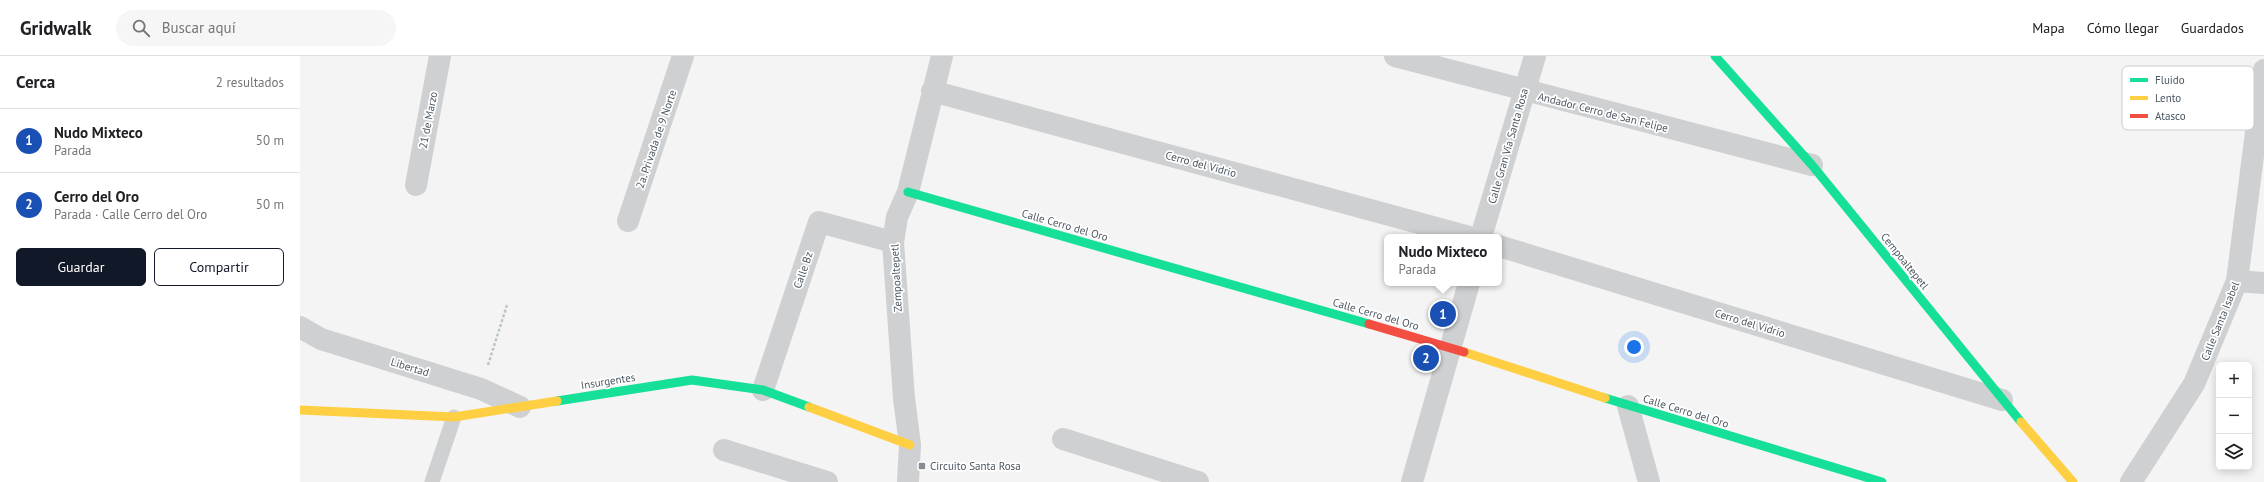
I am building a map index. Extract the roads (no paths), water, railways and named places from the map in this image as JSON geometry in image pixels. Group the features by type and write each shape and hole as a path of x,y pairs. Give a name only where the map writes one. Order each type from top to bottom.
{"street":[{"name":"21 de Marzo","path":"416,185 440,56"},
{"name":"2a. Privada de 9 Norte","path":"628,221 683,56"},
{"name":"Zempoaltepetl","path":"908,482 910,445 904,398 893,242 897,217 908,192 932,91 942,56"},
{"name":"Andador Cerro de San Felipe","path":"1395,56 1524,91 1812,165"},
{"name":"Calle Gran Vía Santa Rosa","path":"1482,234 1535,56"},
{"name":"Cempoaltepetl","path":"1715,56 1812,165 2002,400 2073,482"},
{"name":"Calle Santa Isabel","path":"2131,482 2194,384 2237,281 2264,70"},
{"name":"Cerro del Vidrio","path":"932,91 1459,234"},
{"name":"Calle Cerro del Oro","path":"908,192 1452,348 1845,476 1882,482"},
{"name":"Calle Bz","path":"763,390 819,222 893,242"},
{"name":"Cerro del Vidrio","path":"1502,247 2002,400"},
{"path":"2237,281 2264,283"},
{"path":"1412,482 1452,348 1468,286"},
{"name":"Libertad","path":"300,327 320,339 482,389 520,407"},
{"name":"Insurgentes","path":"300,410 331,410 454,417 692,380 763,390 910,445"},
{"path":"1628,406 1649,482"},
{"path":"1063,439 1198,482"},
{"path":"724,450 827,482"}],"lane":[{"path":"432,482 454,417"}],"place":[{"name":"Nudo Mixteco","path":"1443,314"},
{"name":"Cerro del Oro","path":"1426,358"},
{"name":"Circuito Santa Rosa","path":"922,466"}]}
